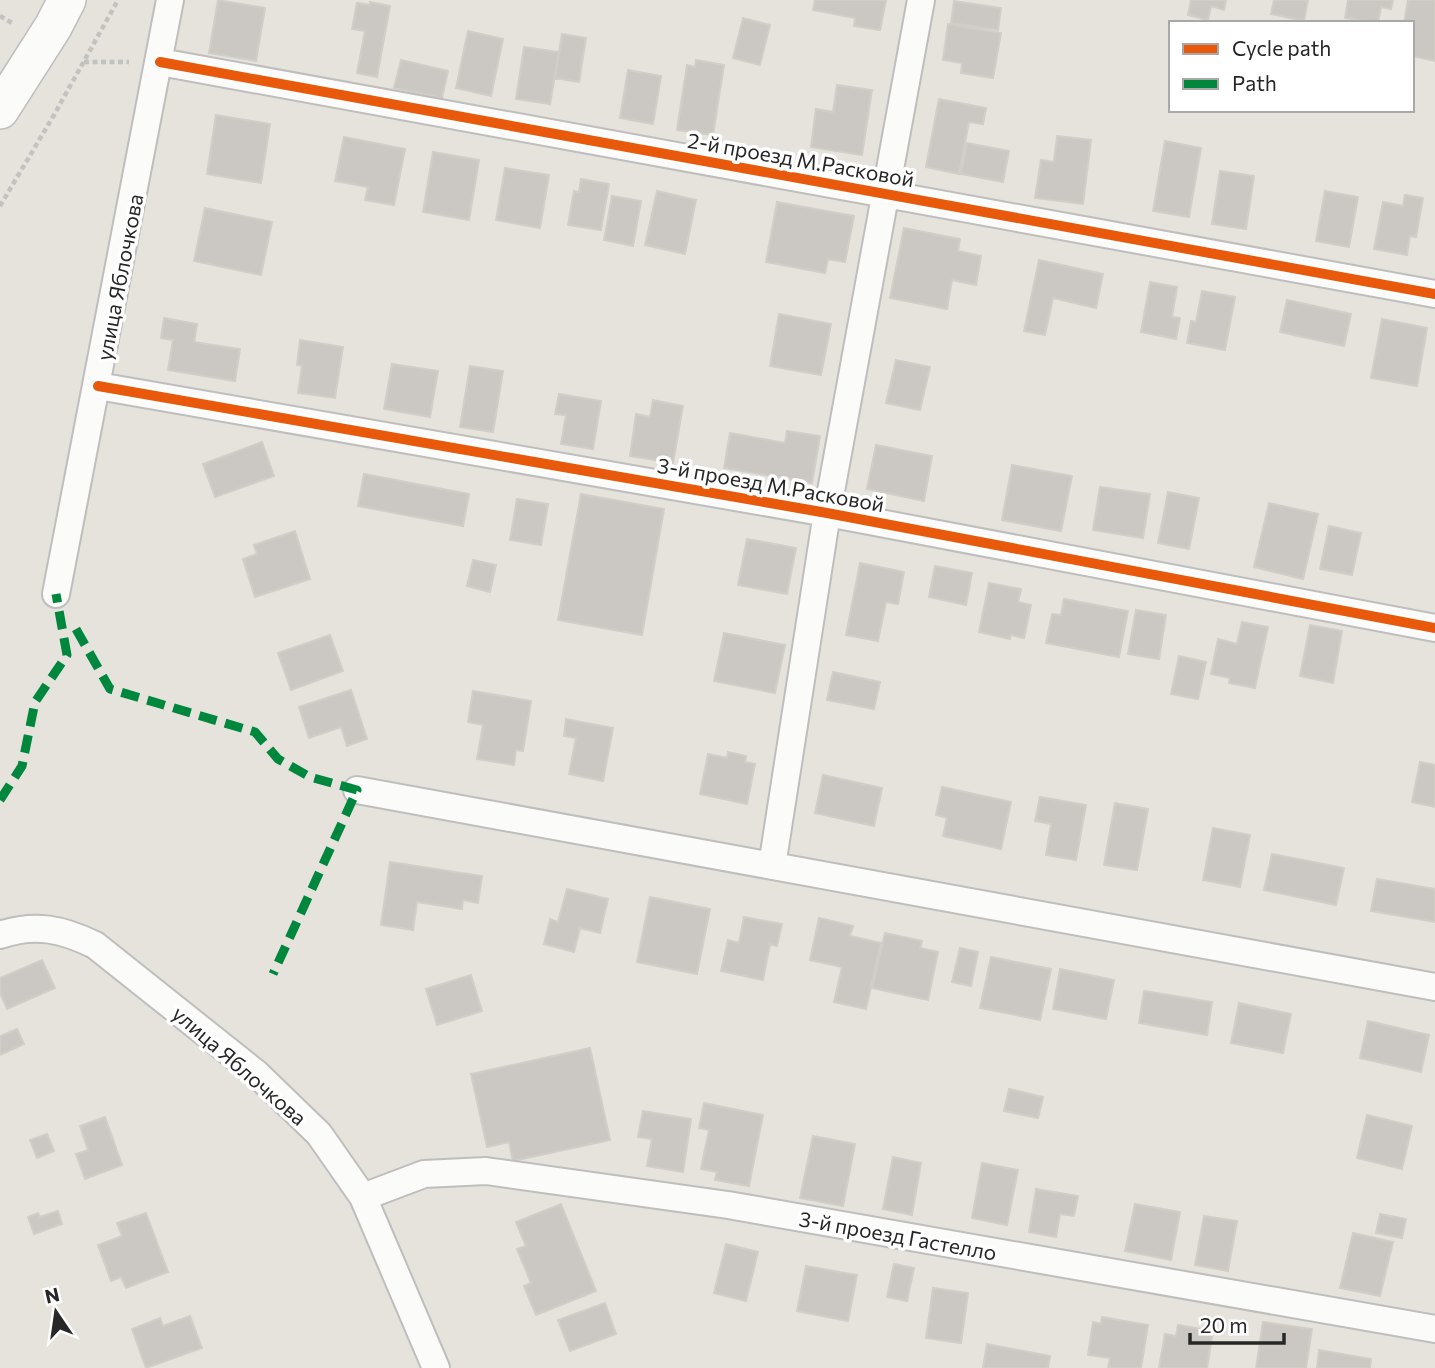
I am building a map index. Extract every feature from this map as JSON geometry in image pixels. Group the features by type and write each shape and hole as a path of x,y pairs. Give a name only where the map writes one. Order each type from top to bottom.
{"street":[{"path":"0,110 67,0"},
{"name":"улица Яблочкова","path":"56,594 170,0"},
{"path":"772,866 827,513 921,0"},
{"name":"2-й проезд М.Расковой","path":"160,62 1435,294"},
{"name":"3-й проезд М.Расковой","path":"98,386 827,513 1435,628"},
{"path":"357,790 1435,987"},
{"name":"улица Яблочкова","path":"0,935 45,928 72,934 95,945 257,1074 319,1133 363,1197 436,1368"},
{"name":"3-й проезд Гастелло","path":"363,1197 424,1174 486,1171 728,1205 1435,1329"}],"path":[{"path":"0,206 118,0"},
{"path":"84,62 160,62"}],"building":[{"path":"218,0 265,8 256,61 209,53"},
{"path":"815,0 886,0 880,30 854,26 855,18 813,10"},
{"path":"1191,0 1226,0 1224,10 1211,6 1208,20 1188,15"},
{"path":"1274,0 1308,0 1304,21 1271,14"},
{"path":"1348,0 1393,0 1391,9 1381,7 1378,21 1345,18"},
{"path":"1408,0 1435,0 1435,61 1414,56 1414,21 1404,21"},
{"path":"954,1 1001,8 998,30 951,23"},
{"path":"370,2 390,6 377,77 357,73 365,31 352,29 357,3 370,5"},
{"path":"743,18 770,25 760,65 733,58"},
{"path":"948,24 1001,33 993,78 961,73 962,63 943,60"},
{"path":"468,31 503,39 491,96 456,88"},
{"path":"562,34 586,38 579,82 555,78"},
{"path":"524,47 559,52 550,104 516,99"},
{"path":"401,60 448,71 442,98 394,88"},
{"path":"696,60 724,65 713,135 677,130 687,65 695,67"},
{"path":"628,70 661,76 653,124 620,118"},
{"path":"837,85 872,90 862,155 811,147 816,109 833,112"},
{"path":"939,99 986,108 983,124 969,122 959,174 926,167"},
{"path":"216,115 270,124 261,183 207,174"},
{"path":"1057,136 1091,140 1083,204 1035,198 1041,160 1054,162"},
{"path":"344,137 405,149 394,205 365,200 368,187 335,181"},
{"path":"1165,141 1201,148 1189,217 1153,211"},
{"path":"967,143 1009,151 1003,182 961,174"},
{"path":"433,152 479,160 469,220 423,212"},
{"path":"505,168 549,175 540,228 496,220"},
{"path":"1220,171 1254,176 1246,229 1212,224"},
{"path":"581,179 609,184 601,230 568,225 574,191 579,192"},
{"path":"657,191 696,200 685,254 645,245"},
{"path":"1325,191 1358,197 1349,247 1316,241"},
{"path":"1405,195 1423,198 1416,237 1410,236 1407,255 1374,249 1383,202 1403,206"},
{"path":"612,196 641,201 633,246 604,240"},
{"path":"777,202 854,216 845,262 828,259 825,273 766,262"},
{"path":"205,208 272,222 261,275 194,261"},
{"path":"904,228 960,239 958,251 981,256 976,285 952,280 947,309 890,298"},
{"path":"1039,260 1103,274 1096,308 1053,298 1045,335 1024,331"},
{"path":"1150,282 1177,287 1172,317 1180,318 1176,339 1141,332"},
{"path":"1202,291 1235,297 1225,350 1187,343 1191,321 1196,322"},
{"path":"1287,300 1351,314 1344,346 1280,332"},
{"path":"779,314 831,324 821,375 770,366"},
{"path":"164,318 197,324 194,342 240,349 235,381 168,370 173,340 161,338"},
{"path":"1382,319 1427,328 1417,386 1371,378"},
{"path":"300,340 343,347 335,398 298,393 302,366 297,365"},
{"path":"896,360 930,367 920,410 886,403"},
{"path":"392,364 438,371 430,417 384,409"},
{"path":"470,366 503,371 493,432 460,427"},
{"path":"559,394 601,401 593,449 561,444 566,415 555,414"},
{"path":"653,400 683,406 673,463 630,456 636,414 650,417"},
{"path":"787,431 820,436 812,483 724,468 730,433 785,443"},
{"path":"262,442 274,476 215,497 203,464"},
{"path":"876,445 932,456 924,501 867,489"},
{"path":"1012,465 1072,476 1061,531 1002,520"},
{"path":"364,474 469,494 463,526 358,506"},
{"path":"1100,487 1150,494 1143,538 1093,530"},
{"path":"1168,492 1199,498 1189,549 1158,543"},
{"path":"581,494 664,509 642,635 558,620"},
{"path":"517,499 548,504 541,545 510,540"},
{"path":"1269,503 1318,514 1303,579 1254,567"},
{"path":"1329,526 1361,533 1352,575 1320,569"},
{"path":"295,531 310,579 255,597 243,559 257,554 254,545"},
{"path":"747,539 796,548 787,594 738,585"},
{"path":"473,560 496,565 490,592 467,586"},
{"path":"860,563 904,572 898,604 886,602 878,641 846,635"},
{"path":"935,566 972,573 966,605 929,597"},
{"path":"989,583 1021,589 1018,602 1031,605 1024,638 1011,635 1010,639 979,632"},
{"path":"1064,599 1128,611 1119,657 1046,643 1052,614 1061,615"},
{"path":"1136,610 1166,615 1159,659 1128,654"},
{"path":"1242,622 1268,627 1255,688 1229,683 1230,678 1211,674 1218,639 1237,644"},
{"path":"1310,625 1342,631 1333,683 1300,676"},
{"path":"724,633 785,645 775,693 714,681"},
{"path":"330,635 343,671 291,690 278,653"},
{"path":"1179,656 1206,662 1198,699 1171,694"},
{"path":"833,672 880,682 874,709 827,700"},
{"path":"351,690 367,739 347,746 341,727 309,738 299,707"},
{"path":"473,691 531,701 523,751 516,750 514,765 477,759 483,725 468,722"},
{"path":"566,719 613,728 603,781 569,774 576,738 564,736"},
{"path":"728,752 746,756 745,762 755,764 747,804 700,794 708,754 727,758"},
{"path":"1420,762 1435,765 1435,807 1412,802"},
{"path":"823,775 882,788 874,826 815,813"},
{"path":"942,787 1011,802 1001,849 943,836 947,818 936,815"},
{"path":"1040,797 1086,805 1076,860 1046,855 1051,824 1035,821"},
{"path":"1115,803 1148,809 1137,870 1104,865"},
{"path":"1213,828 1250,835 1240,887 1203,880"},
{"path":"1272,854 1344,868 1336,905 1264,890"},
{"path":"390,862 482,876 478,903 463,900 462,909 417,902 413,930 381,925"},
{"path":"1377,879 1435,889 1435,922 1371,911"},
{"path":"567,889 608,899 600,933 580,928 574,952 544,944 550,919 558,922"},
{"path":"650,897 710,909 697,974 637,962"},
{"path":"744,917 782,924 777,946 770,944 763,980 721,971 728,940 739,943"},
{"path":"819,918 853,926 850,936 881,943 866,1009 834,1002 842,967 810,960"},
{"path":"885,933 922,941 920,948 938,952 928,1000 872,988"},
{"path":"960,948 978,952 971,986 952,982"},
{"path":"991,957 1051,969 1040,1020 980,1008"},
{"path":"42,960 55,988 7,1009 0,993 0,978"},
{"path":"1060,969 1114,980 1106,1019 1053,1009"},
{"path":"471,975 482,1011 437,1025 426,989"},
{"path":"1144,991 1212,1002 1207,1035 1139,1023"},
{"path":"1239,1003 1291,1014 1283,1053 1231,1043"},
{"path":"1368,1021 1429,1035 1421,1072 1360,1058"},
{"path":"17,1029 24,1044 0,1055 0,1036"},
{"path":"590,1048 610,1140 513,1161 509,1142 487,1147 471,1074"},
{"path":"1009,1089 1043,1097 1038,1118 1004,1111"},
{"path":"704,1103 763,1115 749,1186 715,1180 717,1172 701,1169 709,1130 699,1128"},
{"path":"643,1111 691,1119 683,1172 647,1166 652,1139 638,1137"},
{"path":"1367,1115 1412,1126 1402,1169 1357,1158"},
{"path":"105,1117 122,1165 85,1179 76,1154 88,1150 80,1126"},
{"path":"47,1134 54,1151 37,1158 30,1140"},
{"path":"813,1136 855,1144 843,1206 800,1198"},
{"path":"893,1157 921,1163 912,1215 883,1209"},
{"path":"982,1163 1018,1170 1007,1225 972,1218"},
{"path":"1036,1189 1078,1196 1074,1216 1060,1214 1056,1237 1029,1232"},
{"path":"561,1204 596,1291 536,1315 524,1286 531,1283 517,1249 526,1246 516,1222"},
{"path":"1135,1204 1180,1212 1171,1260 1125,1251"},
{"path":"58,1211 62,1224 34,1234 28,1217 38,1213 40,1217"},
{"path":"146,1213 168,1272 126,1288 121,1277 111,1281 98,1245 122,1236 117,1223"},
{"path":"1380,1214 1406,1219 1402,1238 1376,1233"},
{"path":"1204,1216 1237,1221 1228,1271 1195,1265"},
{"path":"1353,1233 1393,1242 1380,1296 1340,1288"},
{"path":"726,1244 758,1252 746,1301 714,1293"},
{"path":"894,1264 914,1268 907,1301 887,1297"},
{"path":"806,1266 857,1275 848,1321 797,1311"},
{"path":"933,1288 968,1293 961,1343 926,1338"},
{"path":"605,1303 616,1334 570,1351 558,1320"},
{"path":"190,1316 202,1348 146,1368 132,1329 160,1318 163,1326"},
{"path":"1102,1317 1148,1325 1141,1368 1108,1368 1110,1358 1088,1355 1093,1322 1101,1324"},
{"path":"1263,1322 1312,1329 1306,1368 1256,1368"},
{"path":"1178,1325 1213,1331 1207,1368 1159,1368 1165,1334 1176,1336"},
{"path":"987,1344 1050,1356 1048,1368 983,1368"},
{"path":"1319,1350 1371,1359 1370,1368 1317,1368"}],"marked path":[{"path":"0,800 22,766 35,702 67,655 56,594"},
{"path":"76,629 110,689 255,732 278,759 310,777 357,790 273,974"}],"cycle path":[{"path":"160,62 1435,294"},
{"path":"98,386 827,513 1435,628"}]}
